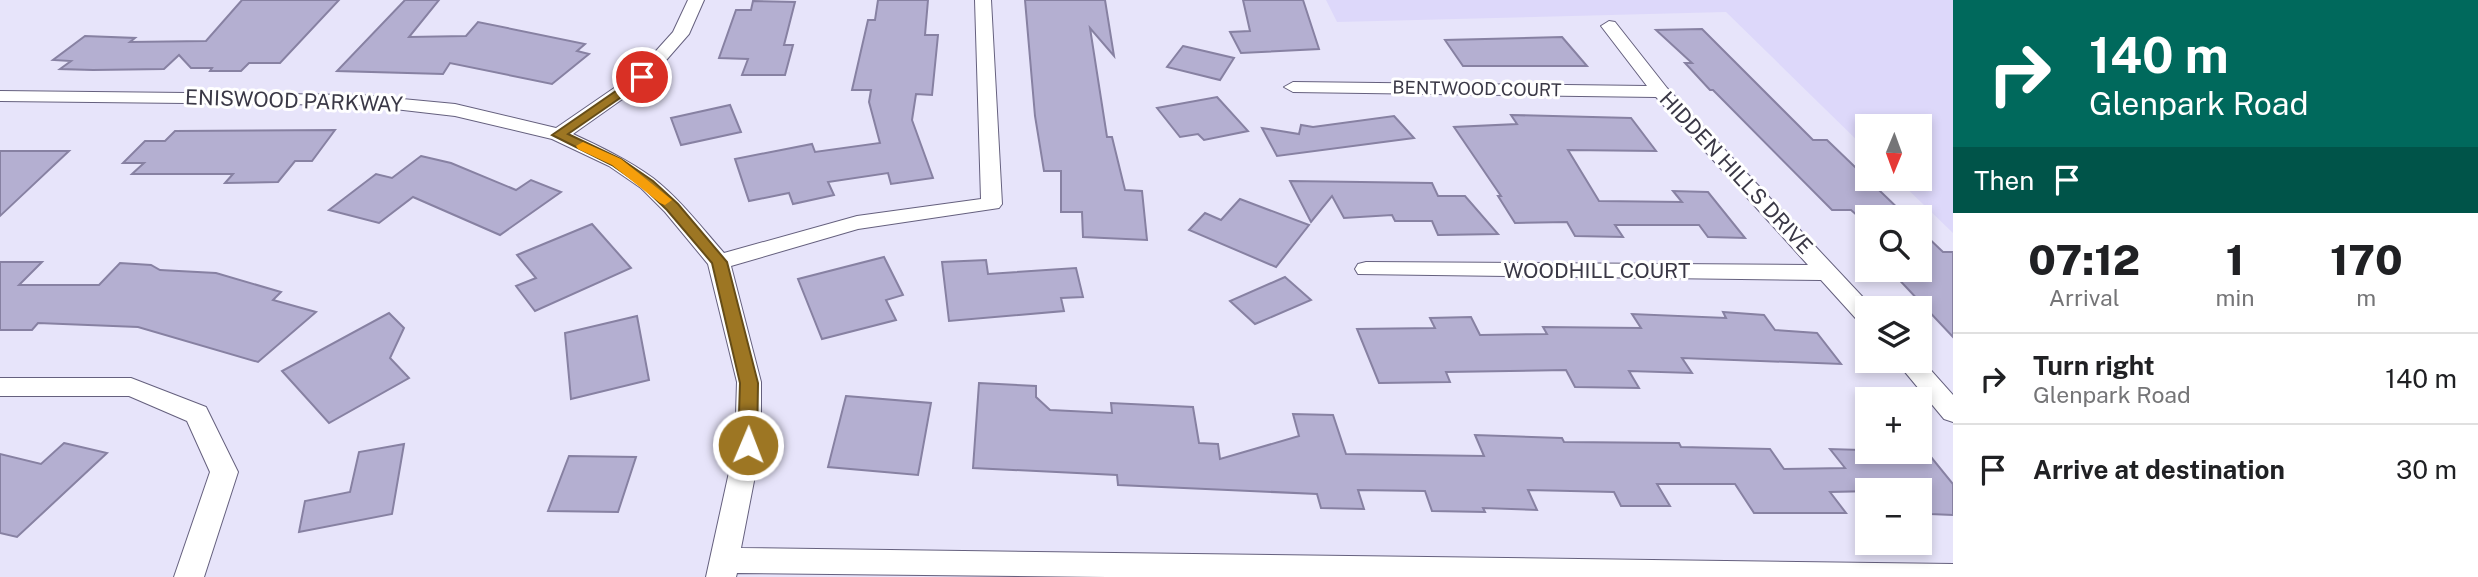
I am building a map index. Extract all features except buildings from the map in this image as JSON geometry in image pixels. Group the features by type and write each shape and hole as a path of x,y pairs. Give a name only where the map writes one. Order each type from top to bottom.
{"street":[{"path":"559,135 642,77 681,34 696,0"},
{"path":"719,262 857,223 992,204 983,0"},
{"name":"HIDDEN HILLS DRIVE","path":"1609,26 1661,92 1855,303"},
{"name":"BENTWOOD COURT","path":"1293,87 1661,92"},
{"name":"ENISWOOD PARKWAY","path":"1,97 360,100 455,110 559,135 617,162 648,184 672,207 719,262 749,383 748,445 723,568"},
{"name":"WOODHILL COURT","path":"1366,269 1828,273"},
{"path":"1918,373 1953,412"},
{"path":"0,387 131,387 197,414 224,472 190,577"},
{"path":"723,568 972,561 1307,569 1953,577"}],"shaded area":[{"path":"1326,0 1953,0 1953,233 1932,213 1932,205 1924,205 1909,191 1932,191 1932,114 1855,114 1855,138 1726,12 1337,22"}],"slow traffic":[{"path":"583,146 617,162 665,200"}],"route":[{"path":"642,77 559,135 617,162 648,184 672,207 719,262 749,383 748,445"}]}
